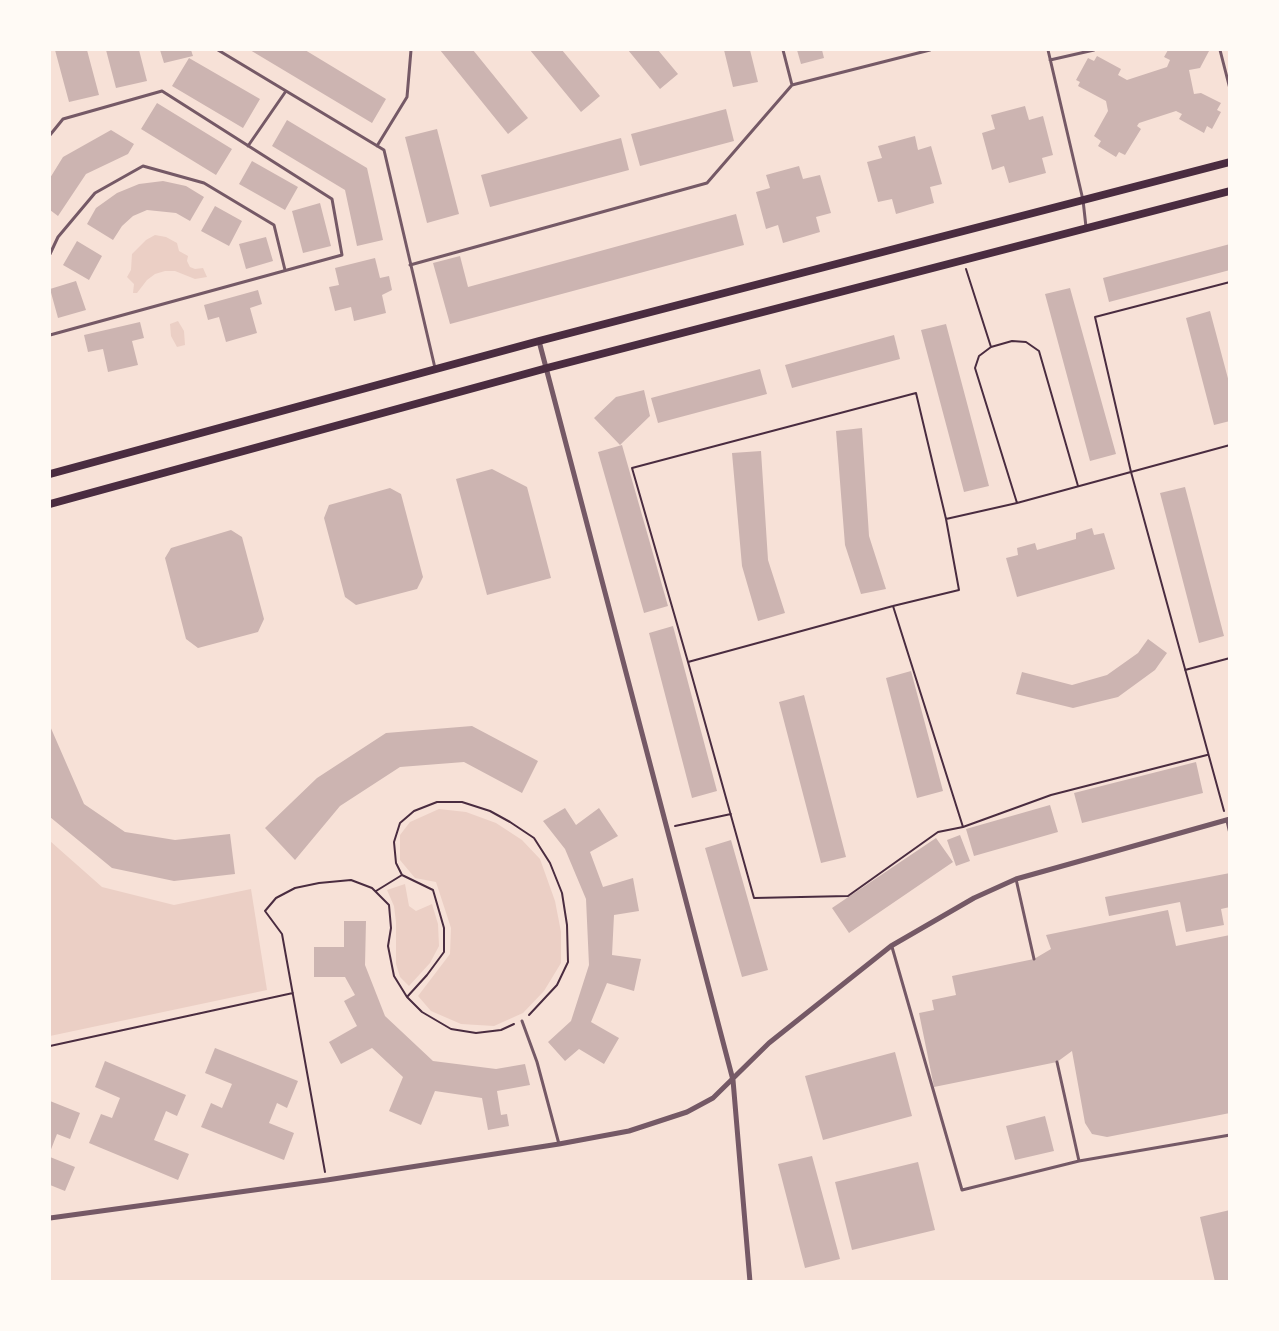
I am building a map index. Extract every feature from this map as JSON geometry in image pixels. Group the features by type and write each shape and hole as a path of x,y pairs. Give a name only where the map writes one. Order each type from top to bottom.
{"main road":[{"path":"50,474 539,341 1230,162"},
{"path":"50,504 547,368 1230,191"}],"street":[{"path":"539,341 733,1080 750,1281"},
{"path":"50,1218 327,1180 559,1144 629,1131 687,1112 713,1098 769,1043 891,945 974,898 1016,879 1228,819"}],"lane":[{"path":"218,50 384,150 435,369"},
{"path":"377,146 407,97 411,50"},
{"path":"783,50 792,85"},
{"path":"410,265 706,183 792,85 930,50"},
{"path":"1047,50 1083,200 1086,228"},
{"path":"1050,60 1094,50"},
{"path":"1220,50 1230,88"},
{"path":"50,135 63,119 162,91 332,199 342,255 50,335"},
{"path":"248,146 286,91"},
{"path":"50,254 58,237 95,193 143,166 204,183 274,225 285,271"},
{"path":"1228,819 1230,834"},
{"path":"1016,879 1034,959"},
{"path":"891,945 962,1190 1079,1161 1230,1135"},
{"path":"522,1021 537,1062 559,1144"},
{"path":"1057,1062 1079,1161"}],"path":[{"path":"964,260 991,347"},
{"path":"1228,819 1207,755 1131,472 1095,317 1230,282"},
{"path":"1017,503 975,368 979,356 991,347 1012,341 1026,342 1039,351 1078,486"},
{"path":"688,662 959,590 946,519 916,393 632,468 754,898 848,896 938,832 963,827 1051,795 1207,755"},
{"path":"946,519 1017,503 1230,445"},
{"path":"893,606 963,827"},
{"path":"1185,670 1230,658"},
{"path":"327,1180 282,934 265,911 276,898 295,888 351,880 372,888 389,905 391,928 388,946 394,976 407,997 422,1012 451,1029 476,1033 501,1029 522,1021 557,985 568,962 567,925 562,893 550,862 534,838 490,811 462,802 437,802 414,811 400,823 394,842 396,863 402,875 433,890 444,928 444,952 407,997"},
{"path":"668,828 731,814"},
{"path":"376,891 402,875"},
{"path":"50,1046 293,993"}],"shaded area":[{"path":"155,235 166,237 177,243 179,251 188,256 187,261 190,267 203,268 207,277 195,279 175,271 165,271 155,274 137,293 133,293 134,284 127,277 131,270 132,254 146,240"},
{"path":"178,321 184,331 185,345 177,347 171,336 170,324"},
{"path":"439,809 466,812 496,823 522,840 540,859 555,901 561,932 561,963 544,991 523,1013 494,1026 461,1024 431,1011 418,996 450,954 451,928 436,882 415,878 400,860 400,835 410,822"},
{"path":"50,841 102,887 174,905 251,889 267,990 50,1036"},
{"path":"405,884 409,906 416,911 432,904 438,924 439,946 430,963 409,986 400,977 396,964 396,922 394,906 387,890"}],"building":[{"path":"55,50 87,50 99,95 69,102"},
{"path":"106,50 139,50 147,81 116,88"},
{"path":"160,50 191,50 193,56 164,63"},
{"path":"250,50 305,50 386,99 372,123"},
{"path":"440,50 473,50 528,118 508,134"},
{"path":"530,50 562,50 600,96 581,112"},
{"path":"628,50 658,50 678,74 660,89"},
{"path":"724,50 750,50 758,82 733,87"},
{"path":"797,50 822,50 824,58 801,64"},
{"path":"1168,50 1209,51 1200,68 1189,70 1194,94 1201,93 1221,103 1217,110 1221,112 1212,129 1207,126 1204,133 1179,119 1182,114 1176,111 1139,123 1137,126 1141,129 1125,155 1119,152 1116,157 1098,146 1101,141 1094,136 1108,111 1106,101 1078,86 1080,82 1076,80 1088,58 1094,61 1097,56 1121,69 1118,75 1127,80 1167,67 1170,60 1164,57"},
{"path":"189,58 260,99 243,128 172,86"},
{"path":"157,103 232,149 216,175 141,129"},
{"path":"1025,106 1029,120 1043,116 1053,155 1042,158 1046,173 1009,183 1004,166 992,170 982,133 995,129 991,115"},
{"path":"726,109 734,141 640,166 631,134"},
{"path":"287,120 367,168 383,240 357,246 345,190 272,146"},
{"path":"437,129 459,214 427,223 405,137"},
{"path":"111,130 134,144 128,154 86,174 58,216 50,210 50,178 63,157"},
{"path":"915,136 918,150 931,146 942,184 930,187 934,203 896,214 892,199 878,202 867,162 882,158 878,146"},
{"path":"621,138 629,170 490,207 481,175"},
{"path":"252,161 298,187 285,210 239,184"},
{"path":"799,166 803,179 820,175 831,213 816,217 820,232 783,243 778,225 766,229 756,192 770,188 766,175"},
{"path":"163,181 186,186 204,197 190,221 176,213 147,210 133,216 122,226 113,240 87,224 96,208 117,193 139,184"},
{"path":"320,203 331,246 303,253 292,211"},
{"path":"215,206 242,221 229,246 201,231"},
{"path":"736,214 744,245 450,324 433,263 460,256 468,287"},
{"path":"266,237 273,261 246,269 239,244"},
{"path":"77,241 102,256 89,280 63,265"},
{"path":"1230,244 1230,270 1109,302 1103,278"},
{"path":"375,258 380,278 389,276 392,290 382,295 386,313 354,321 351,307 335,311 329,287 339,285 335,268"},
{"path":"76,281 86,310 58,318 50,289"},
{"path":"1070,288 1116,454 1090,461 1045,294"},
{"path":"258,290 262,304 250,308 257,333 226,342 219,317 208,320 204,305"},
{"path":"1210,311 1230,386 1230,421 1214,425 1186,318"},
{"path":"140,322 144,338 132,341 138,365 108,372 103,349 88,352 84,335"},
{"path":"946,324 989,486 964,492 921,330"},
{"path":"894,335 900,359 792,388 785,365"},
{"path":"760,369 767,394 658,423 651,398"},
{"path":"644,390 650,416 620,445 594,418 616,397"},
{"path":"862,428 869,536 886,589 861,594 845,545 836,431"},
{"path":"622,445 668,606 644,613 598,452"},
{"path":"761,451 768,560 785,613 758,621 742,566 732,453"},
{"path":"492,469 527,487 551,578 487,595 456,479"},
{"path":"1185,487 1224,636 1199,643 1160,493"},
{"path":"390,488 401,494 423,577 417,589 356,605 345,597 324,518 329,505"},
{"path":"1092,528 1094,535 1104,533 1115,569 1017,597 1006,558 1018,555 1017,548 1035,543 1037,550 1076,539 1076,533"},
{"path":"231,530 242,537 264,619 258,632 198,648 186,639 165,558 171,548"},
{"path":"673,626 717,791 692,798 649,633"},
{"path":"1148,639 1167,653 1155,670 1118,697 1073,708 1016,694 1022,672 1072,685 1107,675 1138,653"},
{"path":"911,671 943,791 917,798 886,678"},
{"path":"804,695 846,857 821,863 779,702"},
{"path":"50,726 84,804 125,832 175,840 230,834 235,874 174,881 112,868 50,817"},
{"path":"472,726 538,761 522,793 464,762 400,767 340,806 295,860 265,828 317,778 386,733"},
{"path":"1196,762 1203,793 1082,823 1074,793"},
{"path":"1050,805 1058,832 974,856 966,829"},
{"path":"565,808 576,825 599,808 618,836 590,852 603,887 633,878 639,911 614,915 612,955 641,959 634,991 607,983 591,1022 619,1038 604,1064 579,1049 565,1061 548,1042 571,1021 589,965 586,899 565,849 543,821"},
{"path":"960,835 970,861 956,866 947,840"},
{"path":"936,838 953,862 849,933 832,908"},
{"path":"731,840 768,970 742,977 705,848"},
{"path":"1230,873 1230,907 1221,909 1224,925 1186,932 1180,902 1109,916 1105,897"},
{"path":"1168,910 1176,946 1230,935 1230,1113 1107,1137 1092,1134 1085,1123 1072,1051 1057,1062 934,1087 919,1013 934,1010 932,1000 956,995 952,976 1034,959 1051,949 1046,935"},
{"path":"344,921 366,921 365,965 385,1016 433,1061 496,1069 525,1064 530,1085 497,1091 501,1115 507,1114 509,1126 488,1130 482,1098 435,1091 421,1125 389,1111 403,1077 372,1048 341,1064 329,1042 357,1026 344,1001 355,995 345,977 314,977 314,947 344,947"},
{"path":"215,1048 298,1081 287,1108 277,1103 269,1123 294,1133 284,1160 201,1127 211,1103 222,1108 232,1084 205,1073"},
{"path":"895,1052 912,1116 823,1140 805,1076"},
{"path":"105,1061 186,1095 177,1116 166,1111 154,1140 189,1154 178,1180 89,1143 101,1114 112,1118 120,1098 95,1087"},
{"path":"50,1101 80,1113 70,1139 57,1134 50,1152"},
{"path":"1045,1116 1054,1151 1015,1160 1006,1126"},
{"path":"812,1156 840,1259 805,1268 778,1164"},
{"path":"50,1157 75,1167 65,1191 50,1185"},
{"path":"918,1162 935,1230 852,1250 835,1182"},
{"path":"1230,1210 1230,1282 1215,1282 1200,1217"}]}
